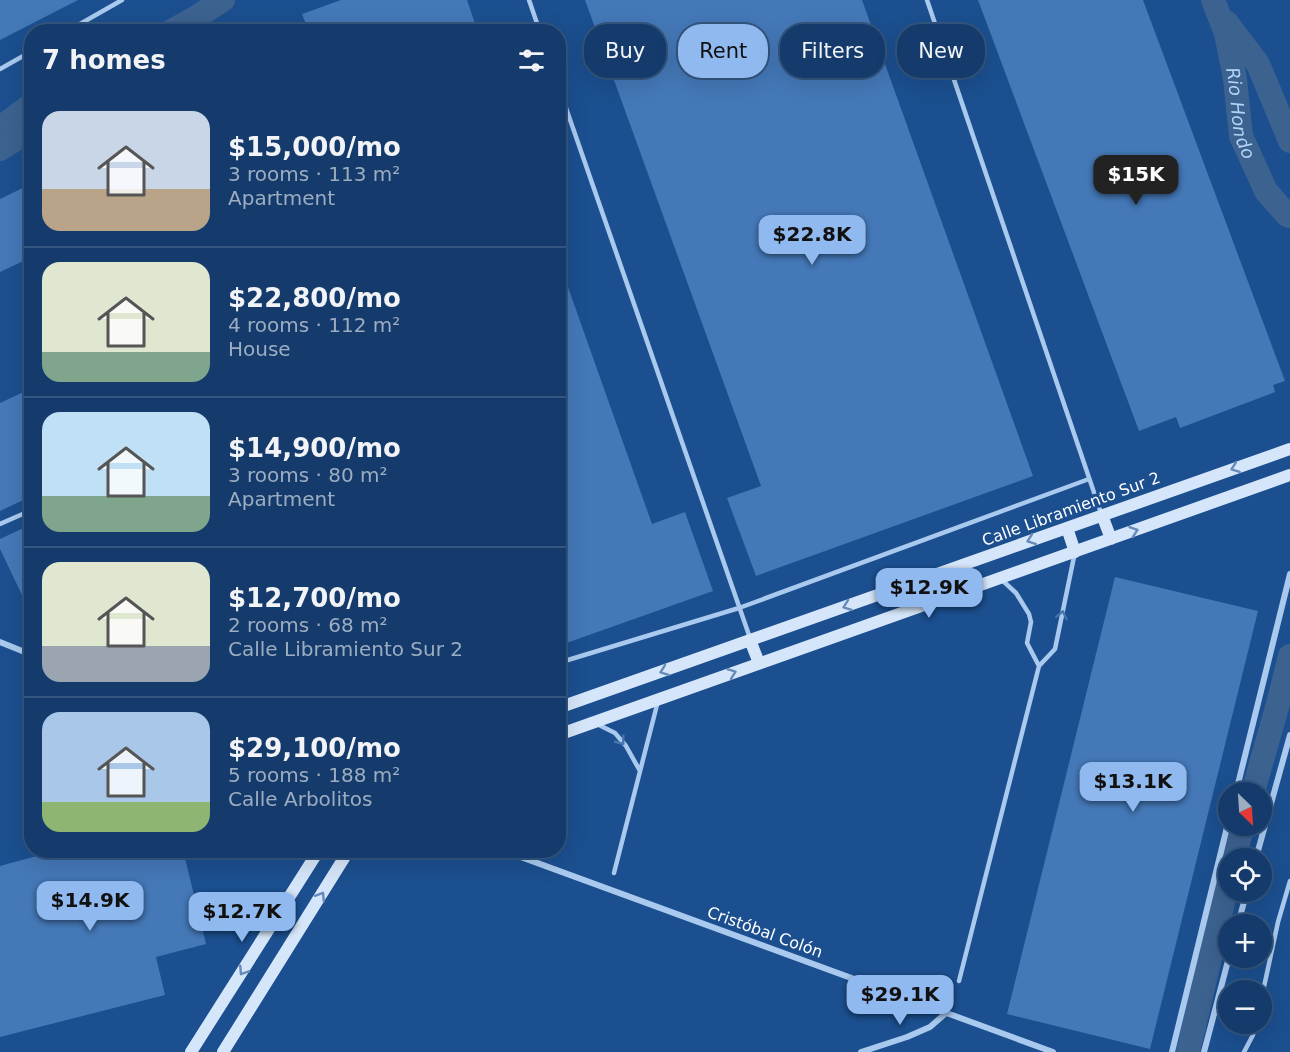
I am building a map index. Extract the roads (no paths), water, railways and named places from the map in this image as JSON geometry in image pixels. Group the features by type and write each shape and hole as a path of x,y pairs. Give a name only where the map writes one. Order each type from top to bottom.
{"main road":[{"name":"Calle Libramiento Sur 2","path":"566,705 1290,449"},
{"path":"566,732 1290,476"},
{"path":"1102,515 1111,539"},
{"path":"1068,528 1076,552"},
{"path":"750,640 759,663"},
{"path":"190,1052 314,858"},
{"path":"223,1052 345,858"}],"street":[{"path":"1238,782 1290,574"},
{"path":"0,642 24,652"},
{"path":"1259,848 1290,735"},
{"path":"1172,1052 1225,836"},
{"name":"Cristóbal Colón","path":"524,858 1053,1052"},
{"path":"1204,1052 1227,968"},
{"path":"861,1052 930,1027 946,1013"}],"lane":[{"path":"80,24 122,0"},
{"path":"529,0 537,24"},
{"path":"927,0 1102,515"},
{"path":"0,69 24,56"},
{"path":"566,108 750,640"},
{"path":"566,661 739,608 1089,479"},
{"path":"0,524 24,514"},
{"path":"959,981 1039,666 1056,649 1076,552"},
{"path":"1000,578 1016,593 1029,614 1031,622 1027,643 1039,666"},
{"path":"614,873 659,699"},
{"path":"593,722 615,733 626,746 640,771"},
{"path":"1265,980 1290,881"},
{"path":"1245,1052 1253,1034"}],"waterway":[{"name":"Rio Hondo","path":"184,24 223,0"},
{"name":"Rio Hondo","path":"1213,0 1226,33 1235,79 1241,136 1266,191 1290,216"},
{"path":"1227,23 1258,64 1290,141"},
{"name":"Rio Hondo","path":"0,128 24,110"},
{"path":"0,149 24,134"},
{"path":"1256,782 1290,656"},
{"path":"1237,848 1240,836"},
{"path":"1188,1052 1223,902"}]}
